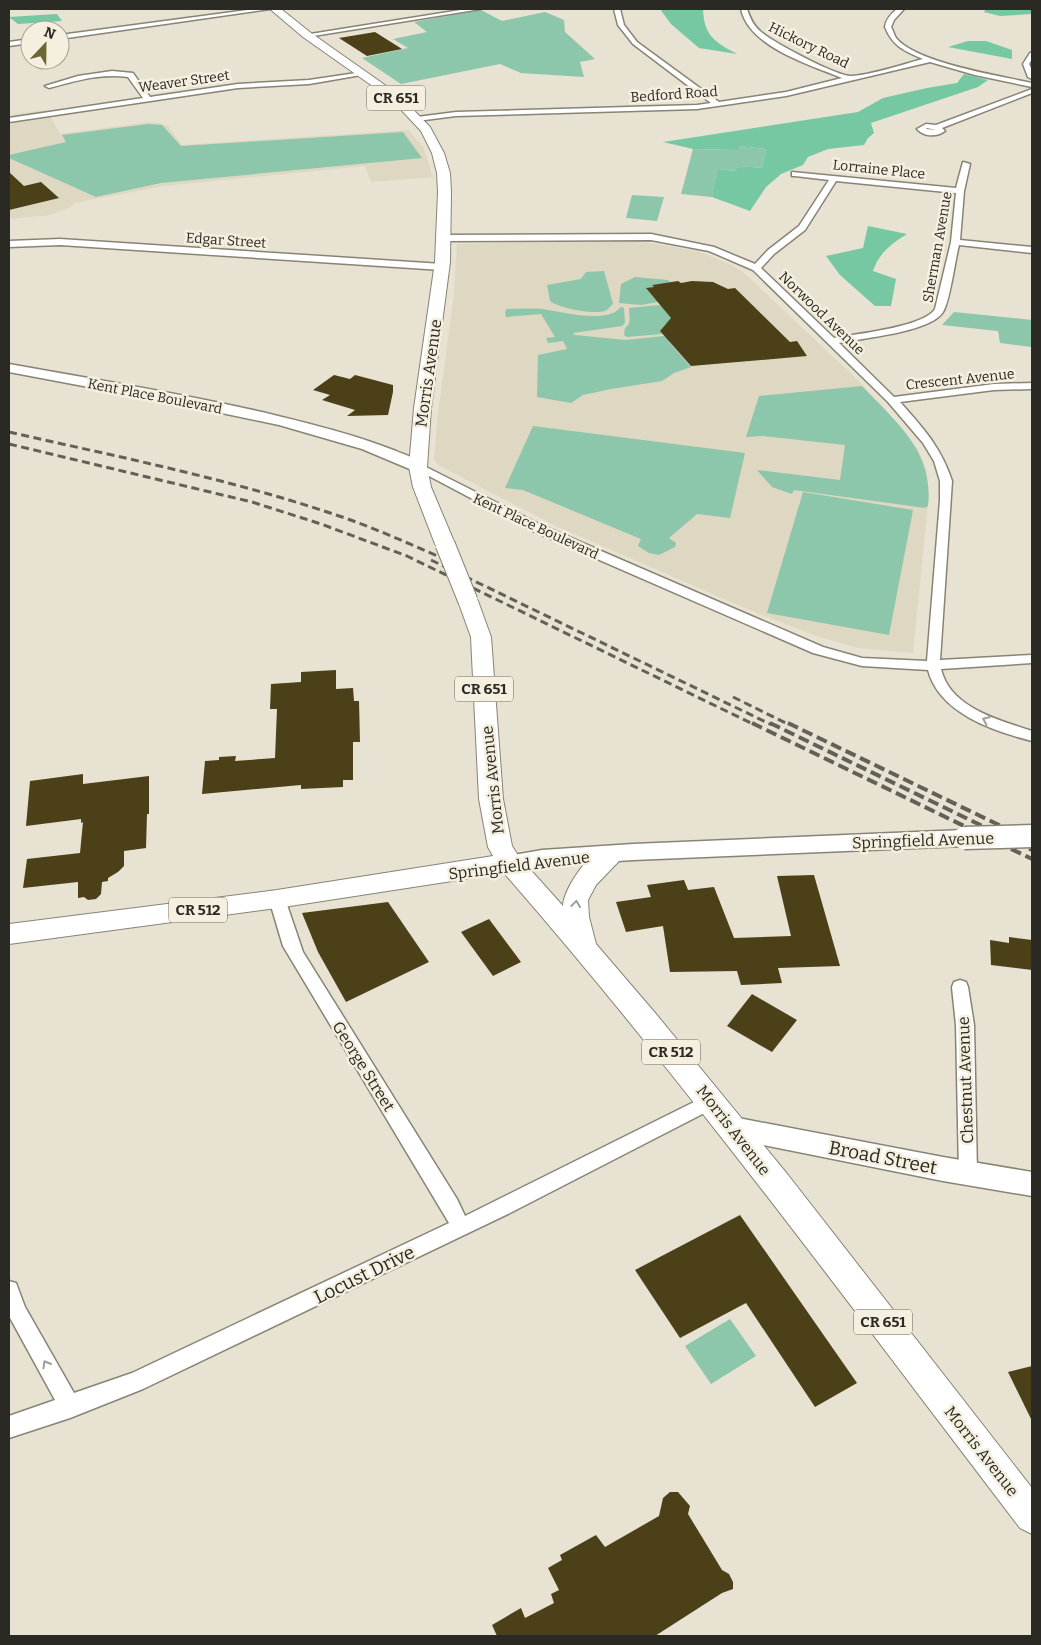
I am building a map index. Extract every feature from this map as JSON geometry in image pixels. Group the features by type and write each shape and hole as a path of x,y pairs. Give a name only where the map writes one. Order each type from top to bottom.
{"main road":[{"name":"Morris Avenue","path":"275,9 307,36 395,97 418,119 438,151 443,169 446,205 442,267 421,424 418,466 422,487 481,637 491,799 500,847 510,863 734,1128 1032,1516"},
{"name":"Kent Place Boulevard","path":"9,368 270,419 347,439 394,455 418,466"},
{"name":"Springfield Avenue","path":"9,934 277,899 542,858 1032,836"},
{"path":"586,951 576,916 577,896 588,877 611,854"},
{"name":"Broad Street","path":"734,1128 968,1174 1032,1184"}],"street":[{"path":"70,36 267,9"},
{"path":"307,36 478,9"},
{"path":"617,9 621,25 635,43 718,104"},
{"name":"Hickory Road","path":"744,9 746,21 764,39 806,60 850,78"},
{"path":"897,9 888,26 890,35 905,48 929,60 1032,85"},
{"path":"401,14 409,20"},
{"path":"1002,78 1031,75 1026,64 1032,54"},
{"name":"Bedford Road","path":"418,119 456,114 652,110 718,104 786,94 929,60"},
{"path":"49,86 61,82 109,74 125,74 130,75 148,99"},
{"name":"Weaver Street","path":"9,120 238,86 309,82 363,74"},
{"path":"937,127 1032,92"},
{"name":"Sherman Avenue","path":"832,341 914,326 932,320 940,309 954,242 960,191 966,164"},
{"name":"Lorraine Place","path":"795,174 960,191"},
{"path":"756,268 771,252 802,228 834,178"},
{"name":"Norwood Avenue","path":"444,238 651,237 690,243 711,249 756,268 892,400 928,442 940,461 946,481 946,500 934,666"},
{"name":"Edgar Street","path":"9,244 60,242 442,267"},
{"path":"954,242 1032,250"},
{"name":"Crescent Avenue","path":"892,400 994,387 1032,386"},
{"name":"Kent Place Boulevard","path":"418,466 537,528 818,650 874,663 934,666 1032,659"},
{"path":"934,666 938,679 961,706 993,723 1032,736"},
{"name":"George Street","path":"277,899 291,946 297,958 462,1227"},
{"name":"Chestnut Avenue","path":"960,987 965,1026 968,1174"},
{"name":"Locust Drive","path":"9,1427 70,1407 136,1382 462,1227 712,1101"},
{"path":"9,1290 17,1312 70,1407"}],"shaded area":[{"path":"47,110 60,134 149,122 168,126 182,145 409,130 423,147 433,177 371,182 365,166 164,186 74,203 71,207 50,215 9,219 9,115"},
{"path":"614,241 650,243 697,251 732,265 744,273 859,381 918,449 926,469 929,494 913,653 858,648 816,636 745,608 556,526 440,466 434,460 438,413 454,294 457,244"}],"green space":[{"path":"660,9 703,9 708,32 717,42 737,54 699,48 671,24"},
{"path":"986,9 1032,9 1032,14 1000,16 984,12"},
{"path":"481,10 502,21 545,12 564,20 565,32 595,59 580,62 584,77 521,73 500,64 401,84 362,58 408,48 393,39 427,32 414,22"},
{"path":"57,14 61,20 20,20 20,24 18,24 9,17"},
{"path":"968,41 986,41 1012,50 1012,59 948,47"},
{"path":"964,74 988,80 978,87 871,123 874,133 864,145 828,149 808,157 803,165 781,174 766,187 750,211 712,197 717,169 736,171 740,166 762,168 766,149 739,146 738,150 693,149 663,142 858,112 883,98 957,83"},
{"path":"148,124 162,125 181,146 403,132 422,158 161,183 96,197 9,158 9,155 66,142 62,135"},
{"path":"739,146 766,149 762,168 740,166 737,171 717,169 712,197 681,194 693,149 737,150"},
{"path":"632,195 664,197 657,221 626,218"},
{"path":"868,226 907,234 886,250 873,271 896,279 891,306 875,306 840,275 826,256 863,248"},
{"path":"604,271 613,304 607,310 595,312 578,310 550,301 547,285 581,279 586,272"},
{"path":"635,277 668,280 670,282 652,285 654,287 647,289 658,302 641,305 619,303 621,284"},
{"path":"660,305 675,322 666,324 660,331 662,334 627,337 624,335 625,328 629,322 629,308"},
{"path":"621,307 624,308 625,323 622,326 573,333 575,335 625,340 664,336 671,339 669,342 691,367 674,373 662,381 583,395 571,403 537,397 538,355 567,349 563,341 548,343 546,338 555,337 541,314 506,317 505,312 507,309 542,309 583,316 595,316 614,312"},
{"path":"954,312 1032,320 1032,347 1000,343 998,331 942,325"},
{"path":"862,386 888,412 919,453 925,469 928,487 928,506 925,508 794,490 792,494 772,487 757,470 840,480 845,445 763,436 746,437 759,396"},
{"path":"533,426 745,453 730,518 697,514 669,538 676,543 675,547 659,555 649,553 638,546 641,539 523,490 505,488"},
{"path":"803,492 913,510 889,635 767,613"},
{"path":"730,1319 756,1356 711,1384 685,1346"}],"building":[{"path":"375,32 402,49 367,56 339,38"},
{"path":"9,172 24,186 41,182 59,198 9,210"},
{"path":"678,281 681,283 692,281 713,282 728,289 735,288 790,342 797,341 807,356 691,366 660,331 671,318 646,288 654,287 652,285"},
{"path":"334,375 350,379 355,375 393,385 388,415 347,416 355,410 322,400 330,395 313,390"},
{"path":"336,670 336,689 353,688 354,701 359,701 360,742 353,742 353,780 343,780 343,787 301,789 301,785 202,794 205,761 219,760 219,757 236,756 235,761 275,758 277,709 270,709 271,684 301,682 301,672"},
{"path":"83,774 83,784 149,776 149,814 147,814 146,848 124,851 124,866 108,878 108,881 102,882 101,894 96,899 78,898 78,882 23,888 27,859 80,853 83,822 81,823 81,819 26,826 30,781"},
{"path":"814,875 840,966 778,968 782,983 741,985 737,971 670,972 663,926 626,932 616,902 651,897 647,885 684,880 688,890 714,887 734,938 791,936 777,876"},
{"path":"388,902 429,962 346,1002 318,952 302,913"},
{"path":"489,919 521,962 493,976 461,932"},
{"path":"1009,937 1032,940 1032,970 991,965 990,940 1009,943"},
{"path":"752,994 797,1020 772,1052 727,1026"},
{"path":"740,1215 857,1383 815,1407 746,1303 680,1338 635,1270"},
{"path":"1032,1366 1032,1421 1008,1372"},
{"path":"670,1492 678,1492 690,1506 688,1514 722,1570 729,1574 733,1582 733,1589 722,1593 655,1636 497,1636 492,1625 521,1608 525,1618 554,1603 551,1594 559,1590 548,1568 562,1560 560,1555 596,1535 605,1547 659,1516 663,1498"}],"railway":[{"path":"9,432 174,469 256,490 350,520 442,558"},
{"path":"9,444 252,502 321,524 407,556 755,725"},
{"path":"431,560 772,725"},
{"path":"733,697 790,725"},
{"path":"752,723 1032,859"},
{"path":"770,723 1032,850"},
{"path":"788,723 1032,841"}]}
